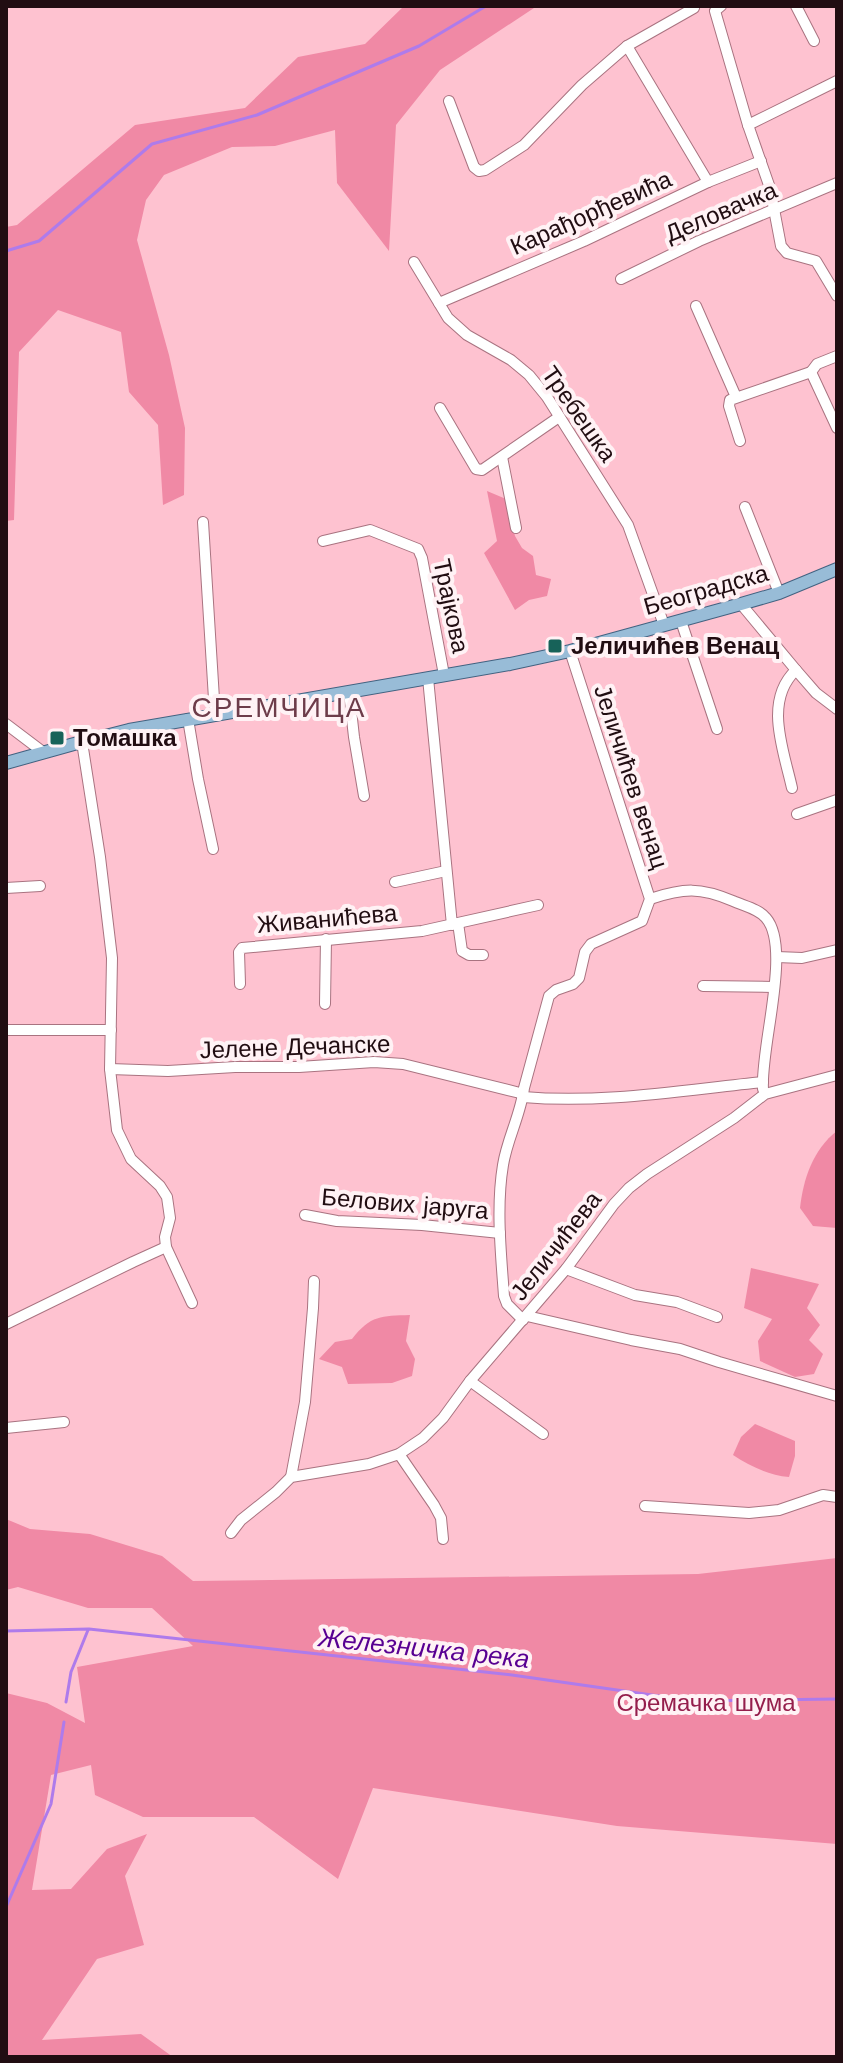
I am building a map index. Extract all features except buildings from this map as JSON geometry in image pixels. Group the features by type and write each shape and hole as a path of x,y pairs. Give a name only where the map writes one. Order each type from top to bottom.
{"main road":[{"name":"Београдска","path":"6,763 82,742 188,719 570,651 779,593 837,569"}],"street":[{"path":"721,6 715,11 770,188 784,251 816,261 837,296"},
{"path":"796,6 814,41"},
{"path":"449,101 474,167 479,171 485,170 524,145 582,85 627,46 694,8"},
{"path":"627,46 708,182"},
{"path":"748,125 837,81"},
{"name":"Карађорђевића","path":"439,303 761,161"},
{"name":"Деловачка","path":"621,279 699,241 837,183"},
{"name":"Требешка","path":"414,262 448,318 467,335 511,360 529,375 547,397 628,525 664,625"},
{"path":"696,306 736,397"},
{"path":"740,441 730,400 811,372 817,364 837,356"},
{"path":"811,372 837,428"},
{"path":"440,408 476,469 482,470 559,417"},
{"path":"502,457 516,528"},
{"path":"745,507 779,593"},
{"path":"203,522 215,715"},
{"name":"Трајкова","path":"323,541 370,530 418,549 444,675"},
{"path":"741,604 816,693 837,709"},
{"path":"681,621 717,729"},
{"name":"Јеличићев венац","path":"525,1318 507,1304 504,1296 500,1233 502,1169 549,996 579,978 585,952 591,944 642,921 650,899 570,651"},
{"path":"792,788 779,727 778,704 784,682 796,670"},
{"path":"428,678 446,871 455,924 462,951 469,955 483,955"},
{"path":"349,692 364,796"},
{"path":"188,719 213,849"},
{"path":"6,724 43,752"},
{"path":"82,742 112,958 110,1069 116,1121 131,1159 160,1186 167,1197 170,1218 166,1247 192,1303"},
{"path":"797,814 837,800"},
{"path":"395,882 446,871"},
{"path":"6,888 40,886"},
{"path":"650,899 671,892 701,891 713,893 766,917 771,926 777,957 763,1082 765,1094 837,1075"},
{"name":"Живанићева","path":"240,984 239,952 242,948 422,931 538,905"},
{"path":"325,1004 326,939"},
{"path":"777,957 802,958 837,950"},
{"path":"703,986 773,987"},
{"path":"6,1030 111,1030"},
{"name":"Јелене Дечанске","path":"110,1069 168,1071 374,1062 403,1064 444,1073 520,1093 523,1097"},
{"path":"523,1097 596,1099 763,1082"},
{"name":"Јеличићева","path":"291,1477 369,1464 399,1454 423,1438 566,1269 629,1188 765,1094"},
{"name":"Белових јаруга","path":"305,1215 337,1221 500,1233"},
{"path":"6,1324 166,1247"},
{"path":"566,1269 635,1295 677,1302 717,1317"},
{"path":"231,1533 241,1520 291,1477 305,1402 314,1281"},
{"path":"525,1318 680,1349 837,1396"},
{"path":"470,1381 543,1434"},
{"path":"6,1428 64,1422"},
{"path":"399,1454 441,1518 443,1539"},
{"path":"645,1506 749,1513 779,1510 823,1495 837,1497"}],"green space":[{"path":"404,6 537,6 440,70 396,125 389,251 337,183 335,130 275,146 232,147 164,175 146,200 137,240 169,355 185,428 184,495 163,505 158,425 129,392 121,332 58,310 19,352 14,520 6,521 6,227 17,225 135,125 245,108 298,57 365,44"},
{"path":"487,491 506,499 515,536 522,548 533,556 536,575 551,579 547,596 529,600 515,610 484,553 497,541"},
{"path":"837,1131 837,1228 813,1226 800,1208 804,1187 816,1156"},
{"path":"751,1268 819,1284 807,1308 820,1325 809,1340 823,1354 814,1374 795,1377 760,1361 758,1341 772,1319 744,1308"},
{"path":"410,1315 406,1341 415,1359 412,1376 392,1383 348,1384 342,1367 319,1359 335,1342 352,1339 371,1321"},
{"path":"755,1424 795,1441 795,1456 789,1477 760,1469 733,1455 741,1437"},
{"name":"Сремачка шума","path":"6,1519 30,1529 90,1534 162,1556 193,1581 698,1574 837,1558 837,1844 617,1826 373,1788 338,1879 254,1817 143,1817 95,1795 91,1765 51,1775 32,1890 71,1889 107,1849 147,1834 125,1876 144,1945 97,1959 42,2040 141,2034 173,2057 6,2057 6,1693 47,1703 85,1723 77,1667 193,1646 152,1608 88,1608 18,1587 6,1590"}],"waterway":[{"path":"6,251 39,241 152,144 257,115 419,46 486,6"},
{"name":"Железничка река","path":"6,1631 89,1629 512,1675 694,1701 837,1699"},
{"path":"66,1702 71,1672 88,1630"},
{"path":"6,1907 51,1804 64,1722"}],"place":[{"name":"Јеличићев Венац","path":"555,646"},
{"name":"Томашка","path":"57,738"}],"district":[{"name":"СРЕМЧИЦА","path":"279,707"}]}
